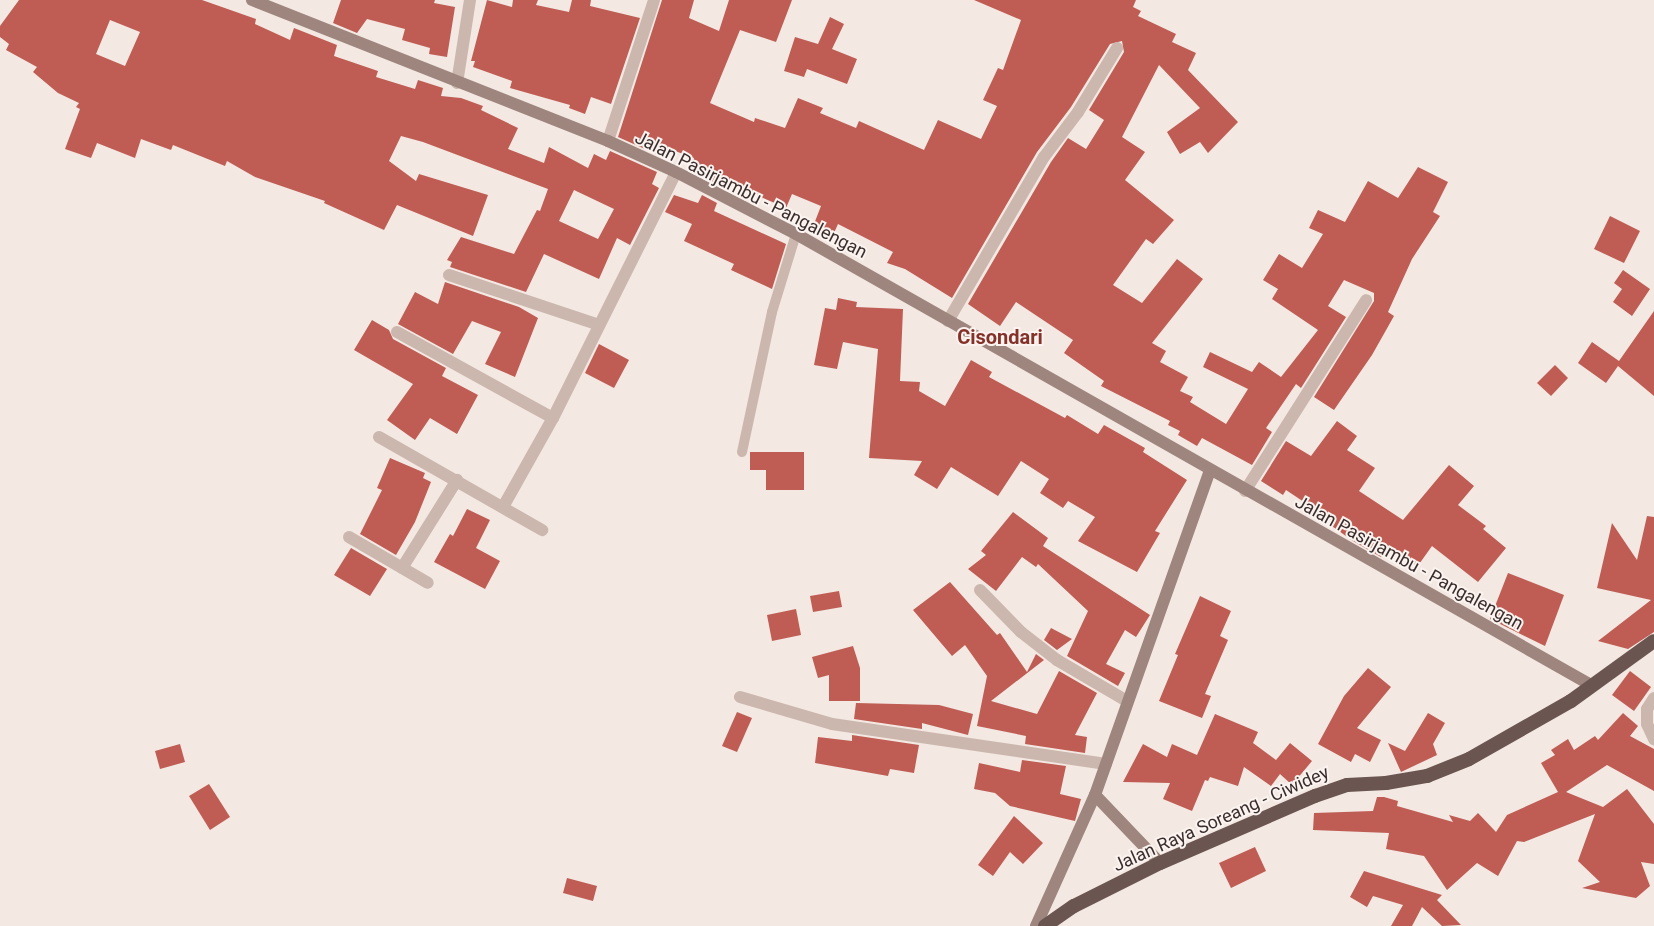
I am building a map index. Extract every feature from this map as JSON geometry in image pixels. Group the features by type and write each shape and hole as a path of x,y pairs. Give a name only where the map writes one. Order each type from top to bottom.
{"highway":[{"name":"Jalan Raya Soreang - Ciwidey","path":"1045,926 1074,906 1160,863 1282,810 1347,785 1386,783 1427,776 1469,760 1512,737 1654,641"}],"main road":[{"name":"Jalan Pasirjambu - Pangalengan","path":"252,0 457,83 608,141 676,172 796,234 1245,491 1591,685"},
{"path":"1036,926 1095,795 1210,470"},
{"path":"1095,795 1160,863"}],"street":[{"path":"457,83 470,0"},
{"path":"608,141 654,0"},
{"path":"948,320 1044,157 1078,112 1117,48"},
{"path":"503,507 553,418 676,172"},
{"path":"448,275 599,325"},
{"path":"1245,491 1366,300"},
{"path":"397,332 553,418"},
{"path":"379,437 542,530"},
{"path":"402,568 457,480"},
{"path":"349,537 428,583"},
{"path":"980,590 1021,632 1058,660 1128,701"},
{"path":"740,697 832,724 1106,764"},
{"path":"1654,698 1647,717 1654,739"}],"lane":[{"path":"742,452 772,312 796,234"}],"building":[{"path":"19,0 202,0 256,19 255,24 290,40 294,28 337,45 334,56 378,71 376,77 415,89 418,80 443,88 441,96 461,98 483,106 481,110 518,128 508,149 544,163 549,147 588,168 594,154 606,160 610,151 657,172 652,184 659,188 630,245 617,238 599,279 544,254 526,292 450,267 452,262 447,260 461,237 514,254 537,210 540,211 548,189 423,142 401,136 389,161 416,181 419,174 488,195 473,236 397,205 384,230 324,203 325,201 255,177 227,161 225,166 173,145 171,150 141,139 135,158 97,143 91,158 65,149 80,109 76,107 79,103 58,93 33,72 37,67 6,50 9,44 0,37 0,26","holes":["110,20 140,32 125,66 96,54","574,190 614,209 598,239 559,221"]},
{"path":"341,0 435,0 434,3 455,7 447,57 429,54 430,48 402,40 405,29 367,19 357,33 333,23"},
{"path":"487,0 512,7 513,0 538,0 536,5 569,12 572,0 591,0 590,6 640,18 611,104 591,97 585,114 569,108 570,105 510,88 512,81 473,67 475,61 471,61"},
{"path":"662,0 694,0 689,18 719,31 729,0 792,0 776,42 740,30 710,103 754,122 755,118 785,128 798,98 823,108 820,113 856,128 859,121 924,150 938,120 981,139 997,106 983,100 998,68 1003,70 1021,20 974,0 1136,0 1133,7 1141,11 1138,16 1176,34 1172,42 1196,53 1188,70 1238,122 1208,153 1200,142 1180,154 1167,132 1200,108 1159,65 1122,137 1145,152 1125,180 1174,220 1153,244 1146,239 1113,285 1142,303 1177,259 1203,279 1152,343 1166,351 1160,362 1188,377 1180,391 1193,397 1190,402 1226,424 1248,389 1203,367 1210,352 1252,372 1259,362 1281,377 1318,330 1272,299 1278,289 1263,280 1279,254 1302,268 1323,234 1309,228 1318,210 1345,222 1368,181 1398,198 1418,167 1448,182 1433,212 1440,216 1412,259 1388,312 1394,316 1372,355 1334,410 1314,397 1374,301 1374,293 1344,280 1328,306 1346,317 1301,388 1296,384 1266,428 1272,432 1252,465 1202,438 1197,446 1178,435 1180,431 1168,425 1170,421 1101,386 1104,381 1064,353 1073,340 1016,302 1000,326 968,304 1051,162 1068,138 1086,149 1104,120 1089,110 1124,52 1122,41 1110,44 1071,107 1037,152 952,298 905,269 887,263 893,252 838,224 834,233 814,224 821,206 792,194 786,208 727,182 724,188 709,180 714,171 693,164 694,158 667,148 663,157 618,137"},
{"path":"830,17 844,24 832,49 857,59 847,84 807,69 804,77 784,71 795,37 818,44"},
{"path":"674,195 698,203 702,195 717,203 714,211 786,244 772,289 731,270 734,264 684,241 692,224 665,212"},
{"path":"1610,216 1640,231 1624,263 1594,249"},
{"path":"1623,270 1650,289 1632,316 1613,302 1622,289 1614,283"},
{"path":"445,282 519,307 538,318 515,377 485,364 501,332 472,321 453,354 398,324 415,292 438,304"},
{"path":"838,298 857,302 856,307 903,309 900,381 920,382 919,391 945,406 971,360 992,372 989,377 1065,418 1067,415 1098,434 1104,425 1145,448 1143,452 1187,480 1155,531 1160,533 1137,572 1078,541 1095,517 1068,501 1063,508 1040,493 1049,479 1021,461 998,496 951,467 937,489 914,475 922,461 869,458 878,349 843,342 837,369 814,365 825,308 836,310"},
{"path":"1654,311 1654,396 1618,366 1606,383 1578,363 1592,342 1619,361"},
{"path":"372,320 389,330 393,339 446,368 442,376 478,395 457,434 430,418 415,440 387,420 413,384 354,350"},
{"path":"599,344 629,360 614,388 585,373"},
{"path":"1555,365 1568,378 1551,396 1537,383"},
{"path":"1337,421 1357,436 1347,450 1375,468 1359,491 1403,520 1449,465 1474,486 1458,505 1486,526 1483,529 1506,548 1478,582 1432,546 1417,567 1388,547 1381,557 1353,541 1329,524 1331,520 1286,490 1283,495 1261,481 1286,441 1311,456"},
{"path":"750,452 804,452 804,490 766,490 766,470 750,470"},
{"path":"390,458 425,473 423,478 431,482 415,522 396,555 360,534 382,490 377,488"},
{"path":"467,509 490,520 476,548 500,561 485,589 434,562 450,534 453,536"},
{"path":"1013,512 1048,538 1043,546 1150,615 1136,637 1125,630 1106,664 1125,673 1118,686 1067,656 1088,611 1038,564 1036,567 1022,557 996,591 968,569 986,555 981,551"},
{"path":"1647,516 1654,517 1654,632 1628,649 1598,641 1651,600 1597,588 1612,523 1637,560"},
{"path":"351,548 387,569 370,596 334,575"},
{"path":"1508,573 1564,595 1545,646 1490,619"},
{"path":"950,582 997,635 1000,633 1027,672 1036,654 1044,660 991,701 1037,714 1059,671 1097,693 1075,735 1087,737 1085,753 1025,744 1026,736 977,726 987,676 965,645 952,656 913,610"},
{"path":"839,591 842,607 813,612 810,596"},
{"path":"1200,596 1231,611 1220,636 1228,640 1205,694 1211,696 1202,718 1159,701 1178,655 1175,654"},
{"path":"796,609 801,635 772,641 767,615"},
{"path":"1051,628 1072,639 1057,650 1044,640"},
{"path":"853,646 860,668 860,701 829,701 829,675 818,678 812,657"},
{"path":"1368,668 1391,687 1357,728 1381,740 1370,762 1355,754 1351,762 1318,744 1344,696"},
{"path":"1630,671 1651,687 1634,711 1612,695"},
{"path":"856,703 939,705 973,714 968,735 922,723 922,729 854,719"},
{"path":"737,712 752,718 737,752 722,746"},
{"path":"1428,713 1445,723 1433,744 1437,755 1401,772 1388,743 1405,751"},
{"path":"1623,713 1638,726 1630,736 1654,749 1654,791 1607,765 1566,792 1603,807 1627,789 1654,824 1654,864 1641,862 1650,886 1636,898 1582,888 1600,882 1578,861 1595,814 1524,842 1517,841 1498,876 1477,863 1447,890 1424,856 1386,849 1389,833 1313,830 1314,813 1373,811 1377,797 1384,797 1398,801 1397,806 1453,822 1449,815 1470,821 1478,813 1496,832 1507,815 1558,792 1541,763 1555,755 1551,750 1568,739 1574,750 1595,736 1598,740"},
{"path":"1215,714 1258,732 1253,743 1276,760 1290,743 1312,761 1292,785 1280,774 1271,786 1244,767 1238,786 1210,777 1208,781 1205,780 1192,811 1163,799 1170,783 1123,782 1143,744 1167,757 1172,744 1197,755"},
{"path":"852,735 919,745 914,773 890,769 888,776 815,763 818,737 852,741"},
{"path":"180,744 185,762 160,769 155,751"},
{"path":"1022,760 1066,766 1060,794 1081,799 1075,821 1010,806 995,793 974,789 979,763 1020,772"},
{"path":"209,784 230,817 210,830 189,796"},
{"path":"1014,816 1043,843 1023,864 1010,852 993,876 978,865"},
{"path":"1255,847 1266,871 1231,888 1219,863"},
{"path":"1364,871 1442,895 1437,900 1461,925 1442,926 1422,907 1412,926 1391,926 1403,905 1373,896 1367,907 1350,897"},
{"path":"567,878 597,886 593,901 563,893"}],"district":[{"name":"Cisondari","path":"1000,337"}]}
